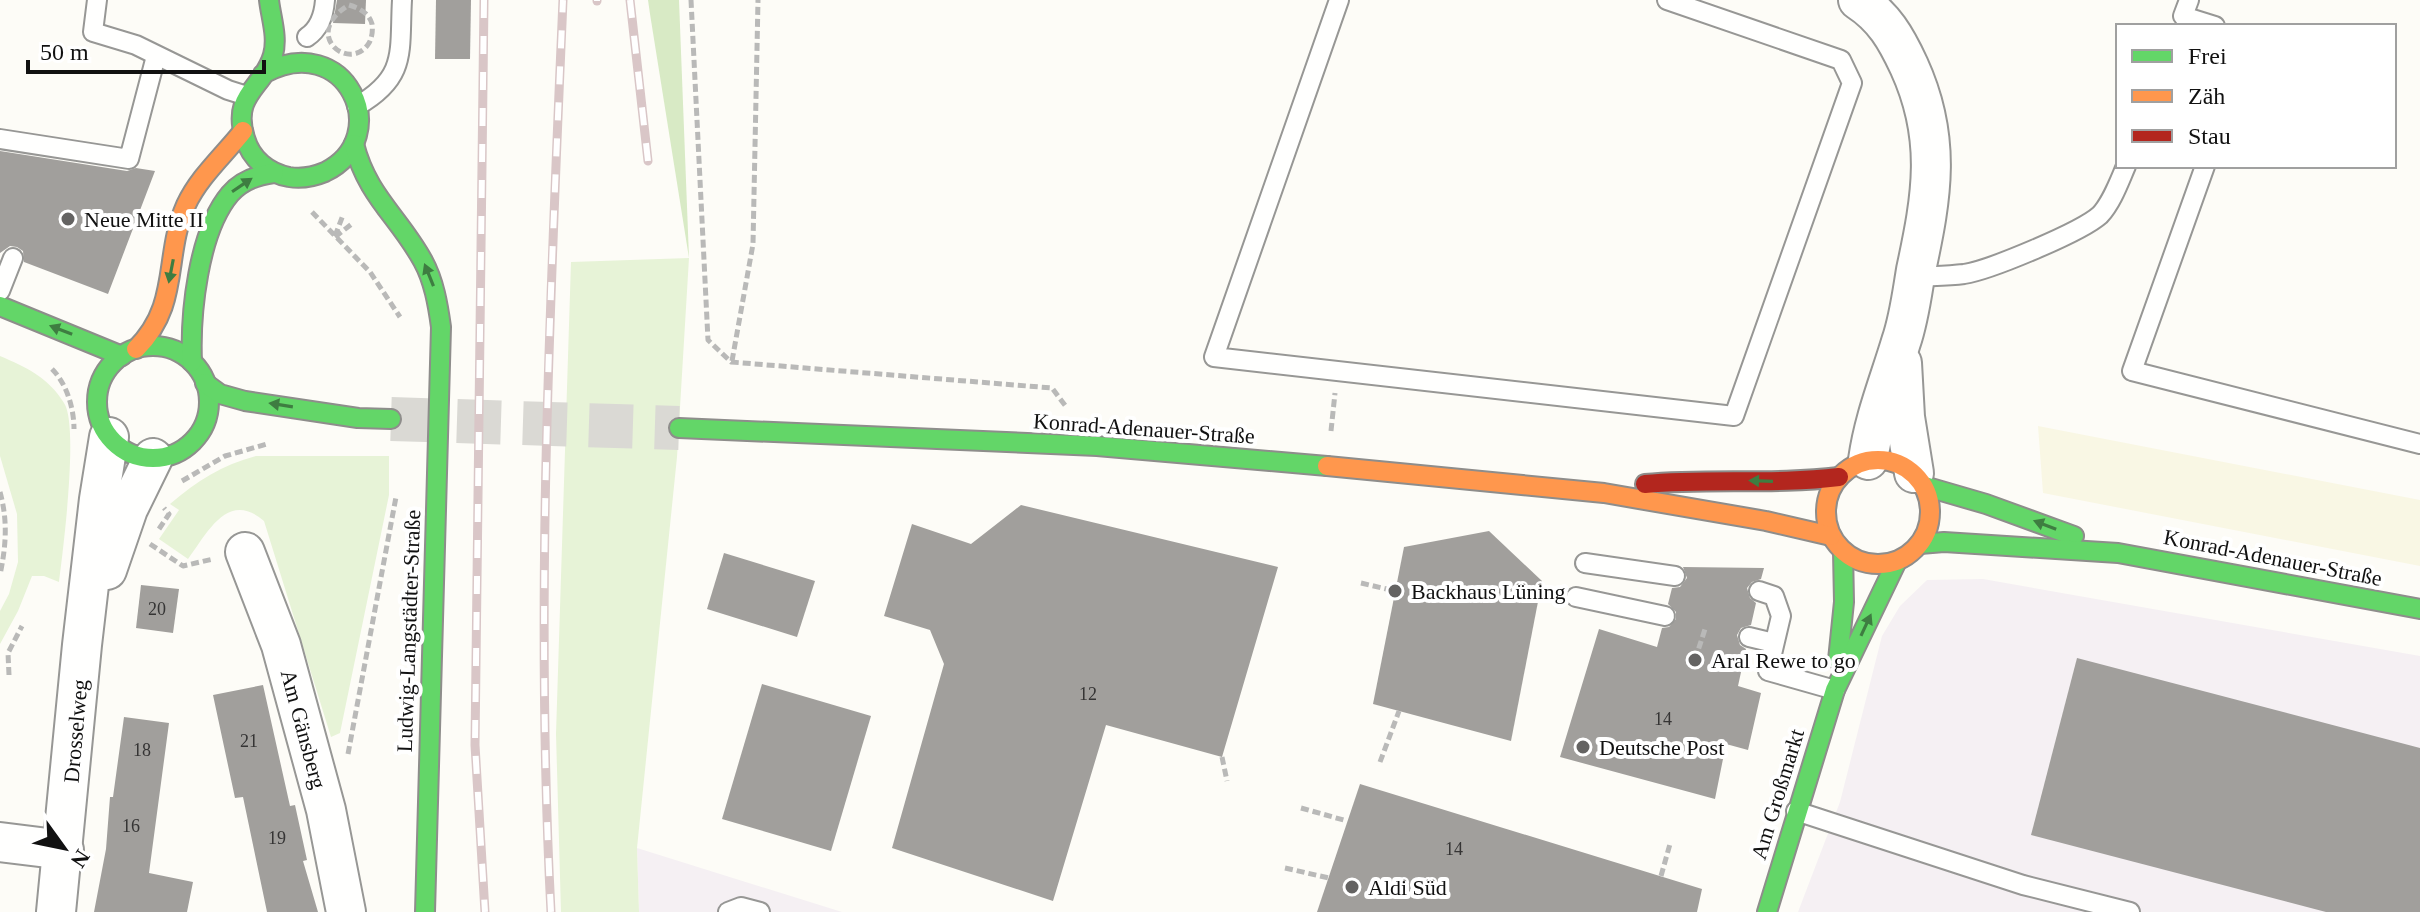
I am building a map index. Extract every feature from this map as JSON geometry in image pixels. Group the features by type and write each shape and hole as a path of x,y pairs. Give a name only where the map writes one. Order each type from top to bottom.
{"main road":[{"path":"269,0 274,48 263,74 247,96 242,113 243,131 254,156 275,173"},
{"path":"304,29 322,65"},
{"path":"263,74 295,61 322,65 347,84 357,106 359,126 354,144 336,168 320,176 301,179"},
{"path":"205,383 208,408 202,428 206,434 173,454 165,472 133,455 109,437 100,420 92,386 110,366 152,334 164,310 179,228 187,204 201,181 243,131"},
{"name":"Ludwig-Langstädter-Straße","path":"354,144 357,163 369,190 411,242 432,281 441,327 425,912"},
{"path":"192,362 191,326 208,241 225,199 239,185 275,173 301,179 325,192"},
{"name":"Ludwig-Langstädter-Straße","path":"416,288 429,312 439,351"},
{"path":"0,307 129,352 166,348 192,362 205,383 220,394 245,401 358,418 391,419"},
{"path":"0,307 47,347"},
{"path":"285,425 358,418"},
{"name":"Konrad-Adenauer-Straße","path":"679,428 1097,446 1604,493 1766,521 1831,536"},
{"path":"1885,459 1900,464 1919,479 1930,501 1931,518 1920,544 1910,554 1897,561 1869,564 1843,551 1831,536 1826,507 1830,491 1853,468 1885,459"},
{"name":"Konrad-Adenauer-Straße","path":"1604,493 1679,480 1811,481 1853,468"},
{"name":"Konrad-Adenauer-Straße","path":"1919,479 2118,553"},
{"name":"Konrad-Adenauer-Straße","path":"1920,544 1944,542 2118,553 2420,609"},
{"name":"Am Großmarkt","path":"1835,690 1844,614 1843,551"},
{"name":"Am Großmarkt","path":"1767,912 1835,690 1897,561"}],"street":[{"path":"1853,468 1902,340 1931,201 1932,167 1930,136 1916,81 1895,36 1875,12 1858,0"},
{"path":"1902,340 1904,402 1919,479"},
{"name":"Drosselweg","path":"56,912 82,645 109,437"},
{"name":"Drosselweg","path":"82,645 128,509 165,472"},
{"name":"Am Gänsberg","path":"245,552 281,645 326,810 346,912"},
{"path":"0,842 64,850"}],"lane":[{"path":"97,0 93,32 136,45 228,90 247,96"},
{"path":"304,29 314,30 323,16 325,0"},
{"path":"357,106 381,91 396,68 402,0"},
{"path":"1339,0 1214,357 1734,416 1852,83 1841,60 1667,0"},
{"path":"2184,14 2210,24"},
{"path":"0,139 129,159 156,56"},
{"path":"1915,277 1965,274 1993,266 2086,225 2101,214 2125,168"},
{"path":"2204,168 2132,371 2420,444"},
{"path":"0,291 13,258"},
{"path":"1585,563 1675,576"},
{"path":"1759,591 1774,596 1781,616 1768,671 1835,690"},
{"path":"1576,597 1665,616"},
{"path":"1749,637 1774,643"},
{"path":"1796,811 2023,885 2130,912"},
{"path":"728,912 741,907 760,912"}],"path":[{"path":"691,0 708,340 731,362 1052,388 1097,446"},
{"path":"731,362 753,244 758,0"},
{"path":"349,5 359,8 372,24 368,45 360,52 349,55"},
{"path":"305,208 370,272 404,325"},
{"path":"335,237 342,217"},
{"path":"1326,467 1338,371"},
{"path":"165,472 254,446"},
{"path":"0,492 6,511 6,544 0,575"},
{"path":"154,509 160,503"},
{"path":"347,761 394,514"},
{"path":"150,544 183,566 245,552"},
{"path":"1361,583 1395,591"},
{"path":"9,675 8,653 22,626"},
{"path":"1695,660 1706,626"},
{"path":"1380,762 1399,711"},
{"path":"1222,757 1227,781"},
{"path":"1301,808 1347,821"},
{"path":"1661,876 1670,844"},
{"path":"1285,868 1329,878"}],"shaded area":[{"path":"2038,426 2420,500 2420,566 2043,493"},
{"path":"1983,579 2420,656 2420,912 1798,912 1840,802 1882,636 1900,606 1927,580"},
{"path":"637,848 842,912 639,912"}],"green space":[{"path":"648,0 679,0 689,258 650,14"},
{"path":"689,258 677,457 637,848 639,912 561,912 556,734 571,262"},
{"path":"0,356 36,374 64,403 68,416 70,461 59,582 44,576 32,576 0,644 0,611 9,594 18,562 17,514 0,456"},
{"path":"256,456 389,456 389,495 340,733 331,737 264,521 240,510 229,512 211,527 188,559 159,539 179,510 170,504 210,475"}],"building":[{"path":"337,0 366,0 365,24 333,23"},
{"path":"436,0 471,0 470,59 435,59"},
{"name":"Neue Mitte II","path":"0,151 127,171 136,168 155,171 108,294 24,262 23,251 17,247 10,246 0,253"},
{"path":"1021,505 1278,567 1222,757 1106,725 1053,901 892,848 944,664 930,630 884,616 912,524 971,544"},
{"path":"1489,531 1542,581 1511,741 1373,704 1404,547"},
{"path":"724,553 815,581 797,637 707,609"},
{"path":"1683,567 1764,568 1761,579 1747,588 1750,598 1756,603 1751,625 1741,628 1737,635 1740,645 1746,649 1738,686 1761,693 1748,750 1726,744 1715,799 1560,757 1599,629 1657,647 1662,628 1669,627 1676,619 1676,612 1668,604 1672,588 1680,587 1687,578"},
{"path":"141,585 179,589 173,633 136,628"},
{"path":"2077,658 2420,748 2420,912 2326,912 2031,835"},
{"path":"762,684 871,716 831,851 722,819"},
{"path":"263,685 290,806 295,805 307,860 303,861 318,912 267,912 243,797 235,798 213,695"},
{"path":"124,717 169,723 149,873 193,882 187,912 94,912"},
{"path":"1360,784 1702,889 1697,912 1317,912"}],"tunnel":[{"path":"391,419 679,428"}],"railway":[{"path":"484,0 475,745 485,912"},
{"path":"551,912 546,798 544,570 549,342 563,0"},
{"path":"630,0 648,161"}],"traffic: fast":[{"path":"263,74 292,64 318,65 338,76 352,93 358,113 357,135 346,156 325,172 294,178 267,168 256,159 248,146 242,111 273,55 274,34 269,0"},
{"path":"354,144 375,192 414,245 427,269 441,327 425,912"},
{"path":"192,362 198,274 210,230 234,189 250,179 274,173"},
{"path":"0,306 122,356"},
{"path":"153,346 174,351 192,363 204,381 209,402 204,423 192,441 174,453 153,458 132,453 114,441 102,423 97,402 102,381 114,363 132,351 153,346"},
{"path":"205,383 220,394 245,401 358,418 391,419"},
{"path":"679,428 1097,446 1327,466"},
{"path":"1924,486 1986,504 2074,536"},
{"path":"1920,544 1944,542 2118,553 2420,609"},
{"path":"1838,660 1844,602 1843,551"},
{"path":"1767,912 1835,690 1897,561"}],"traffic: slow":[{"path":"136,349 160,315 179,224 186,205 205,176 243,131"},
{"path":"1878,460 1898,464 1915,475 1926,492 1930,512 1926,532 1915,549 1898,560 1878,564 1858,560 1841,549 1830,532 1826,512 1830,492 1841,475 1858,464 1878,460"},
{"path":"1327,466 1604,493 1766,521 1831,536"}],"traffic: jam":[{"path":"1645,484 1839,477"}],"place":[{"name":"Neue Mitte II","path":"68,219"},
{"name":"Backhaus Lüning","path":"1395,591"},
{"name":"Aral Rewe to go","path":"1695,660"},
{"name":"Deutsche Post","path":"1583,747"},
{"name":"Aldi Süd","path":"1352,887"}]}
